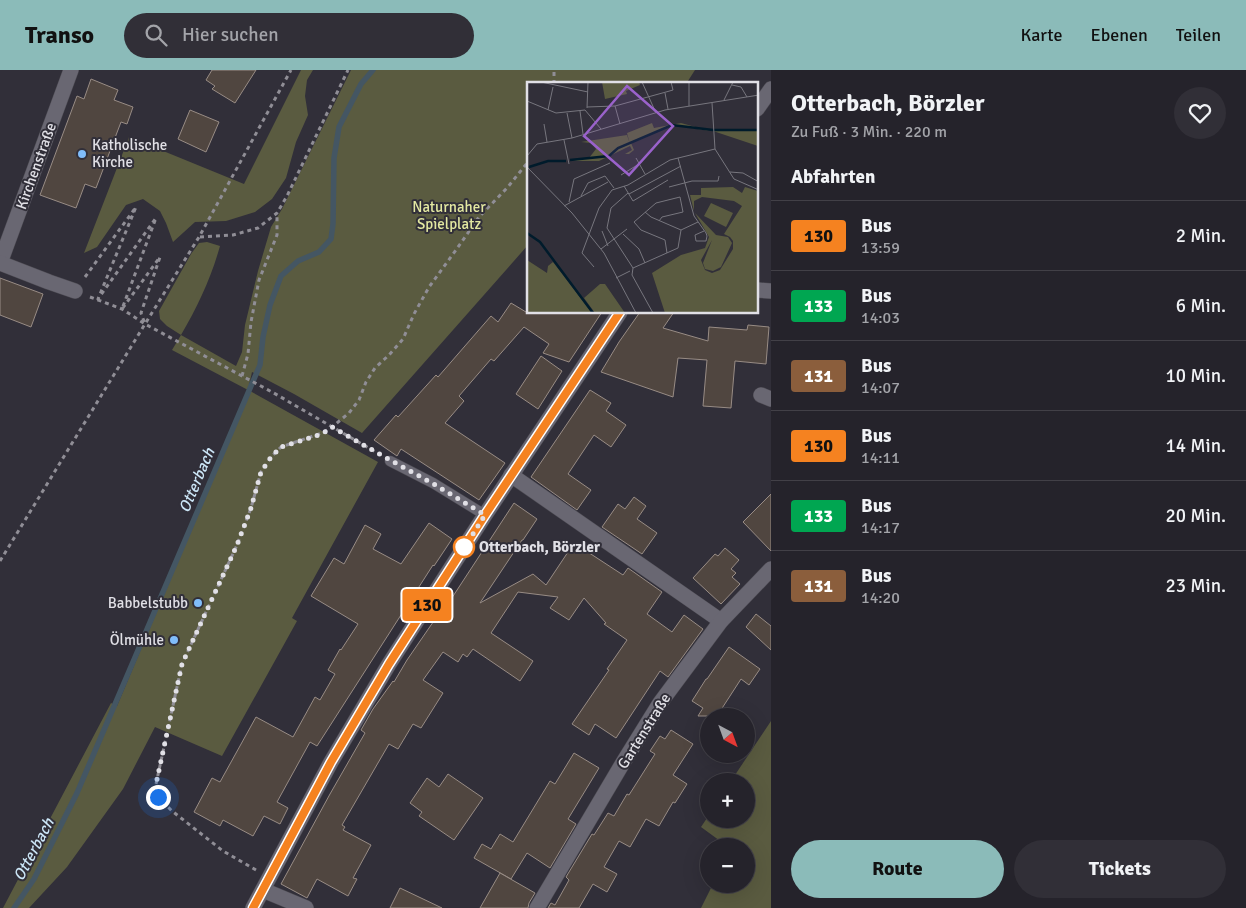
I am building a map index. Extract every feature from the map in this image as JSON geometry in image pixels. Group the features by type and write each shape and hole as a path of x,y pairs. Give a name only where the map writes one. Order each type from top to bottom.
{"street":[{"name":"Kirchenstraße","path":"0,263 71,70"},
{"path":"758,108 771,89"},
{"path":"0,263 75,291"},
{"path":"758,290 771,291"},
{"path":"253,908 331,762 389,664 511,475 619,314"},
{"path":"511,475 721,621"},
{"name":"Gartenstraße","path":"537,908 660,703 721,621 771,570"},
{"path":"266,884 306,908"}],"lane":[{"path":"390,460 485,515"}],"path":[{"path":"0,561 199,237 291,70"},
{"path":"199,237 233,235 258,228 277,213 348,70"},
{"path":"266,884 172,811 158,797 156,784 182,664 237,545 251,508 261,472 271,457 281,447 322,434 349,413 359,400 366,382 375,368 403,339 429,287 479,217 507,188 527,163"},
{"path":"98,300 136,208 75,291 98,300 122,309 145,324 272,392 390,460"},
{"path":"244,377 259,280 277,234 277,213"},
{"path":"98,300 156,218 122,309"},
{"path":"122,309 160,257 141,313 145,324"}],"green space":[{"path":"301,70 313,70 307,80 305,96 308,115 296,142 286,178 272,199 255,212 226,221 195,222 173,242 160,211 143,199 126,205 97,247 84,253 129,137 244,184"},
{"name":"Naturnaher Spielplatz","path":"351,70 695,70 687,82 527,82 527,246 362,433 252,372 248,390 172,350 181,335 236,366 242,352 245,325 271,227 282,209"},
{"path":"207,242 220,246 204,292 181,335 160,319 159,311 199,243"},
{"path":"250,391 378,462 292,618 297,621 222,756 155,727 123,789 67,867 29,908 3,908 111,703 117,706"},
{"path":"771,721 771,908 701,908 708,893 755,893 755,838 716,838 702,828 755,828 755,773 736,773 743,763 755,763 755,745"}],"building":[{"path":"212,70 256,70 235,103 212,89 215,86 206,80"},
{"name":"Katholische Kirche","path":"91,79 118,90 114,100 133,107 127,124 121,122 96,188 85,184 76,208 40,195 77,96 84,99"},
{"path":"190,110 219,122 206,152 178,139"},
{"path":"0,278 43,294 31,327 0,315"},
{"path":"511,303 527,312 527,314 601,314 569,362 543,353 549,344 524,327 494,361 491,359 459,396 464,401 445,423 505,463 479,500 401,449 397,456 374,440 436,375 438,377 491,316 498,322"},
{"path":"639,314 673,314 663,328 708,341 709,327 747,330 748,325 769,327 766,364 735,361 731,408 703,406 707,360 678,358 673,397 601,372"},
{"path":"541,356 562,371 538,409 516,394"},
{"path":"590,390 611,403 606,411 626,425 611,447 594,435 568,474 591,490 577,510 531,477"},
{"path":"771,494 771,551 743,522"},
{"path":"634,497 646,506 637,519 657,533 642,554 602,527 618,504 625,509"},
{"path":"514,503 537,519 480,603 533,574 546,585 574,543 623,575 628,568 662,592 647,614 672,632 684,615 703,629 668,677 660,671 616,738 595,724 589,735 572,724 627,640 604,624 606,623 584,598 569,620 550,608 558,597 518,592 491,633 533,661 520,681 473,649 467,657 463,654 458,662 443,652 423,680 443,693 421,728 413,724 398,749 389,744 342,825 345,827 343,830 371,845 353,878 357,879 348,896 317,879 307,898 281,884 365,733 361,730 373,709 394,682 440,612 442,613"},
{"path":"429,523 452,539 433,565 317,746 310,742 277,802 288,808 280,824 264,816 253,836 223,820 220,826 194,812 212,778 220,782 256,717 293,737 315,697 320,700 335,674 328,670 358,624 311,596 334,558 344,564 365,525 381,534 373,549 401,564"},
{"path":"725,548 739,560 731,569 736,573 732,577 740,584 721,604 693,578 715,554 718,556"},
{"path":"756,614 771,626 771,650 746,627"},
{"path":"729,647 760,669 749,685 741,679 722,708 703,708 692,701"},
{"path":"671,730 693,744 673,775 687,784 675,803 673,802 659,826 646,819 630,847 619,841 604,867 617,874 607,892 593,884 579,908 548,908 551,903 555,905 569,880 566,877 592,834 594,835 608,813 614,816 655,754 650,751 660,736 665,739"},
{"path":"574,753 599,768 568,819 576,824 550,868 527,853 511,879 474,858 482,844 491,849 500,834 513,842 550,781 555,784"},
{"path":"448,774 483,798 454,840 419,816 422,812 410,803 427,778 439,787"},
{"path":"500,873 535,893 528,908 480,908"},
{"path":"400,888 442,908 390,908"}],"waterway":[{"name":"Otterbach","path":"14,908 34,879 77,793 260,365 263,337 270,305 281,276 298,261 319,252 331,239 334,158 339,127 361,84 373,70"}],"bus line":[{"name":"130","path":"253,908 331,762 389,664 619,314"}],"place":[{"name":"Katholische Kirche","path":"82,154"},
{"name":"Otterbach, Börzler","path":"464,547"},
{"name":"Babbelstubb","path":"198,603"},
{"name":"Ölmühle","path":"174,640"}],"route":[{"path":"158,797 156,784 182,664 237,545 251,508 261,472 271,457 281,447 322,434 332,427 485,515 464,547"}]}
